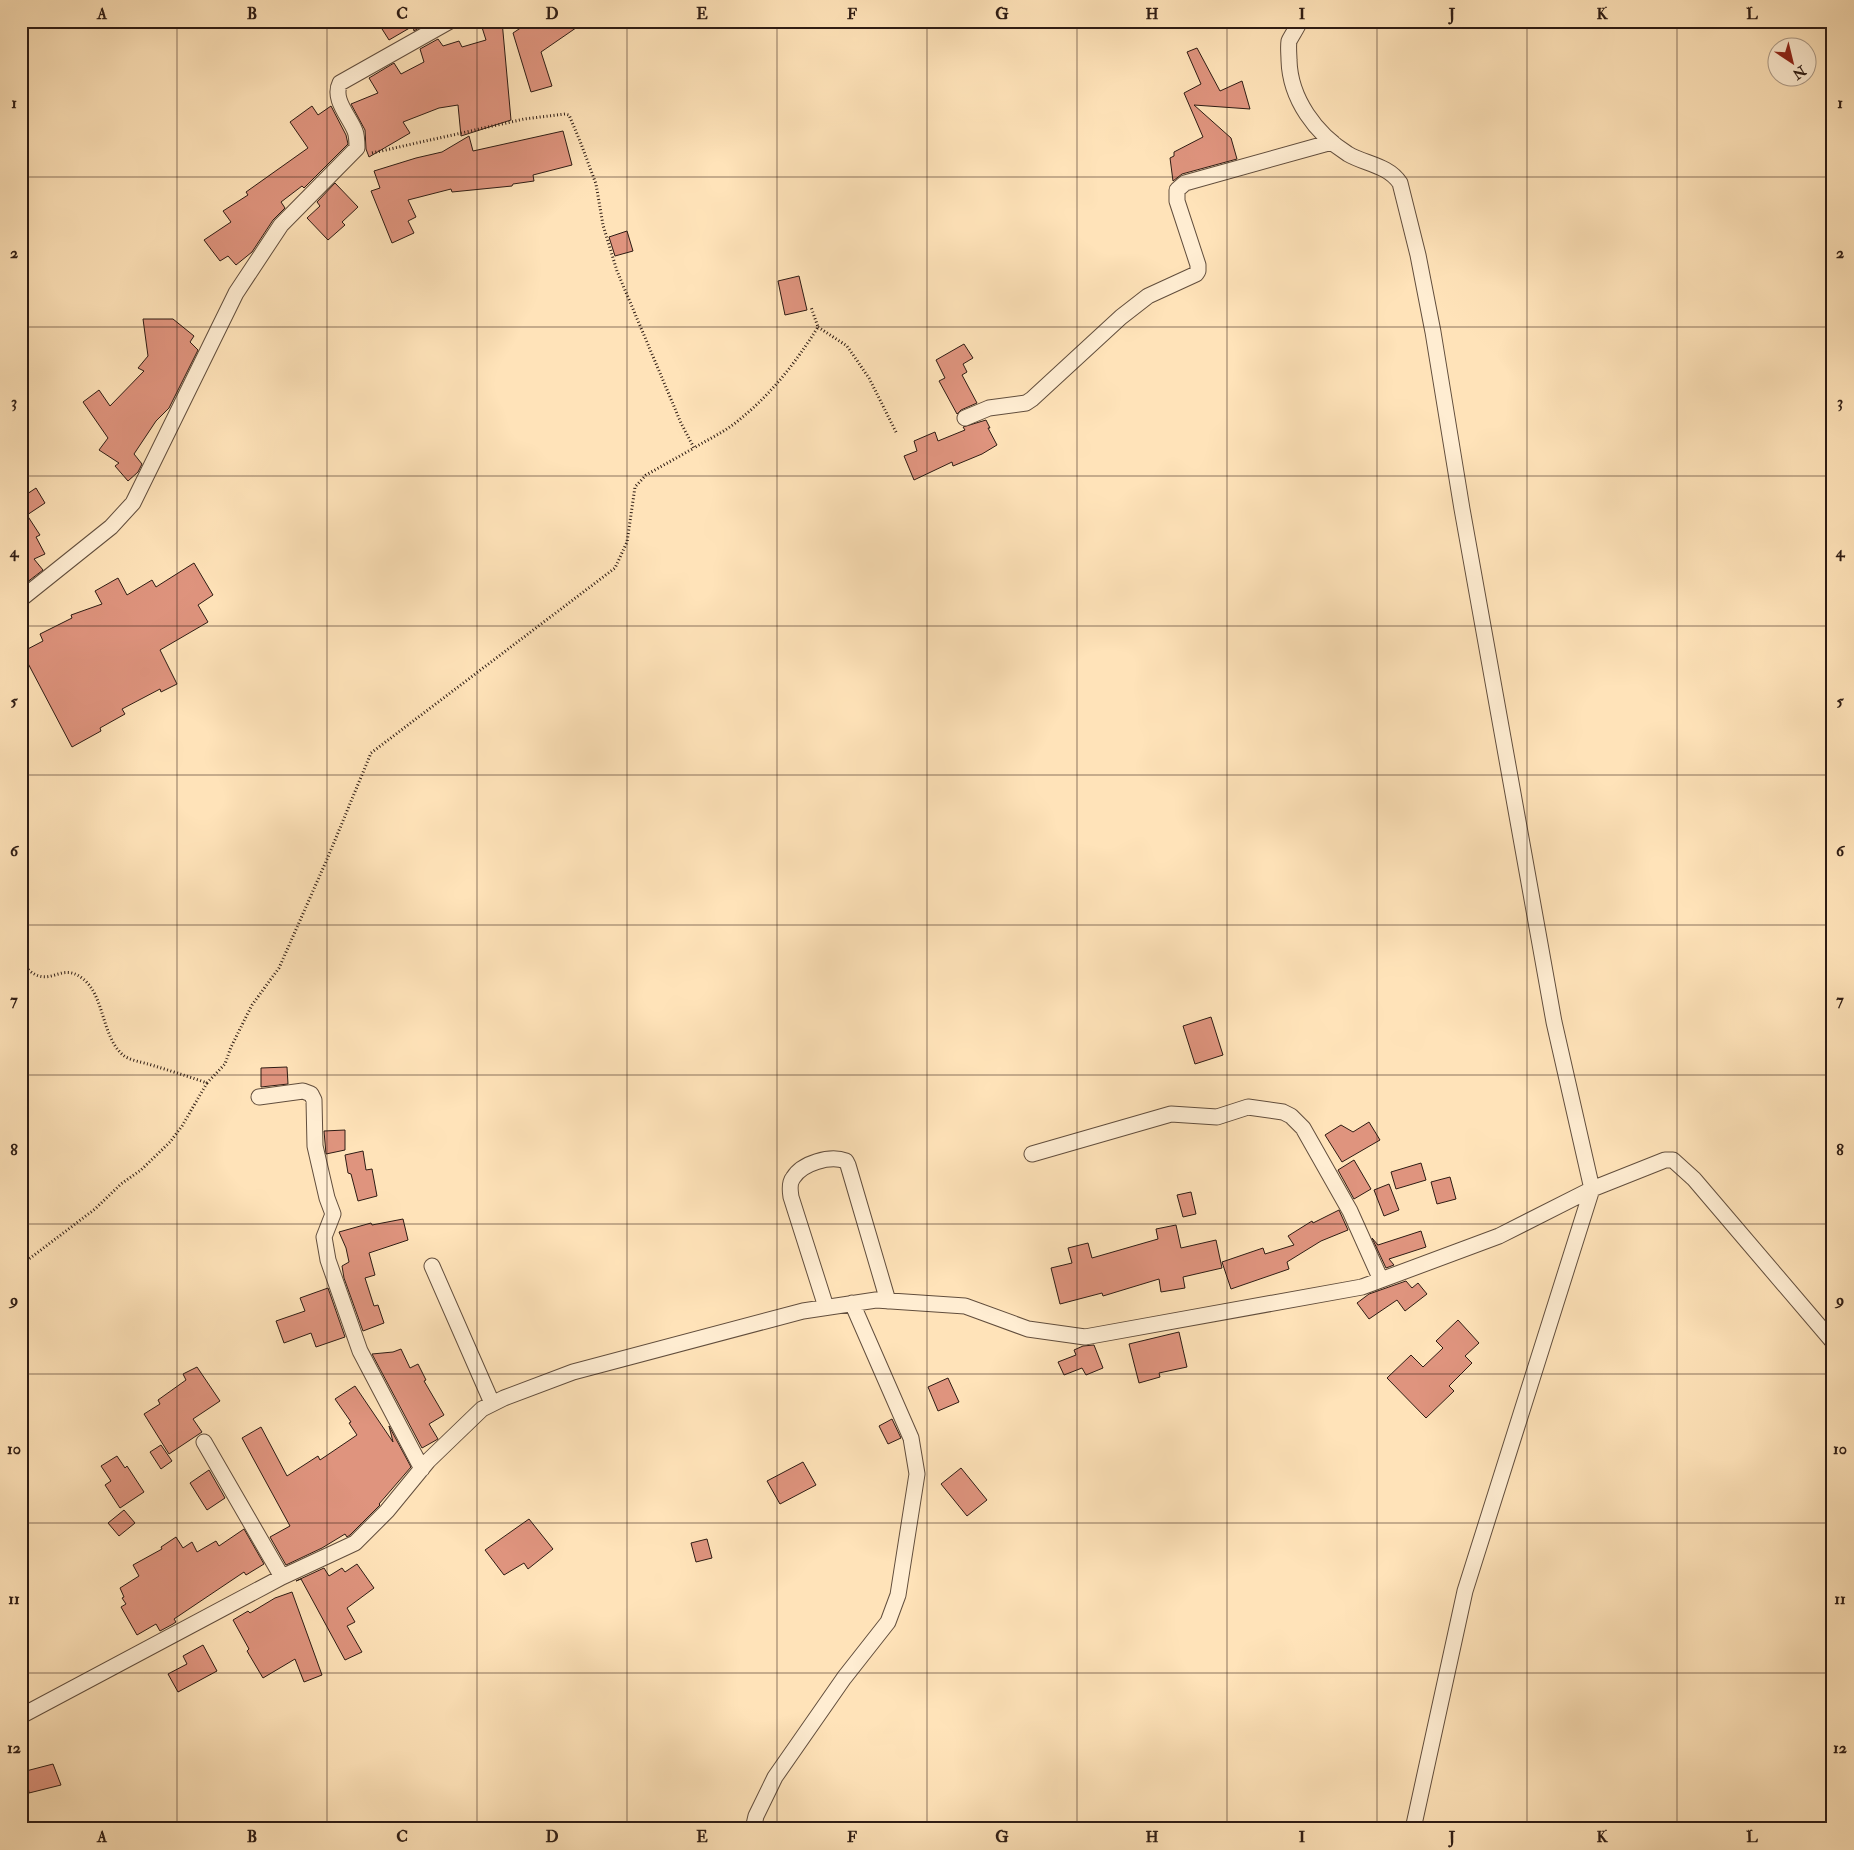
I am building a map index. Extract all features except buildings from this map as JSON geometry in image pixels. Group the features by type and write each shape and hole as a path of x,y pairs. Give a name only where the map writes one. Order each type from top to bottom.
{"street":[{"path":"21,599 111,527 133,503 236,293 281,225 357,148 356,134 339,101 338,88 340,82 450,21"},
{"path":"1300,21 1289,43 1289,72 1295,94 1313,124 1332,142 1349,154 1389,171 1396,176 1405,201 1434,332 1462,509 1554,1022 1592,1189 1465,1591 1413,1829"},
{"path":"965,418 988,408 1026,403 1032,400 1148,296 1196,274 1198,265 1177,201 1177,190 1185,183 1332,142"},
{"path":"259,1097 303,1091 311,1094 314,1100 315,1146 327,1198 333,1214 330,1226 324,1237 328,1260 360,1351 422,1469"},
{"path":"1032,1154 1171,1114 1217,1117 1248,1107 1284,1112 1303,1128 1350,1210 1381,1280"},
{"path":"826,1307 791,1197 790,1188 792,1178 799,1172 812,1164 824,1160 842,1159 848,1165 888,1301"},
{"path":"21,1716 282,1577 355,1543 387,1511 422,1469 470,1420 492,1403 573,1372 804,1310 876,1300 965,1306 1028,1329 1085,1337 1362,1287 1499,1236 1592,1189 1665,1160 1673,1160 1694,1180 1833,1342"},
{"path":"432,1266 492,1403"},
{"path":"753,1829 756,1816 775,1777 844,1678 888,1622 898,1595 917,1474 911,1438 852,1303"},
{"path":"204,1442 282,1577"}],"path":[{"path":"347,158 524,119 569,115 596,184 603,225 617,271 680,423 694,448"},
{"path":"811,307 818,327 847,346 869,378 897,434"},
{"path":"21,1265 94,1209 121,1184 141,1170 170,1142 182,1126 207,1083 225,1064 231,1047 252,1005 279,968 328,858 371,753 615,568 627,542 635,487 646,475 733,424 773,390 798,358 818,327"},
{"path":"21,962 29,972 39,977 51,977 64,972 81,977 92,989 109,1035 124,1056 207,1083"}]}
